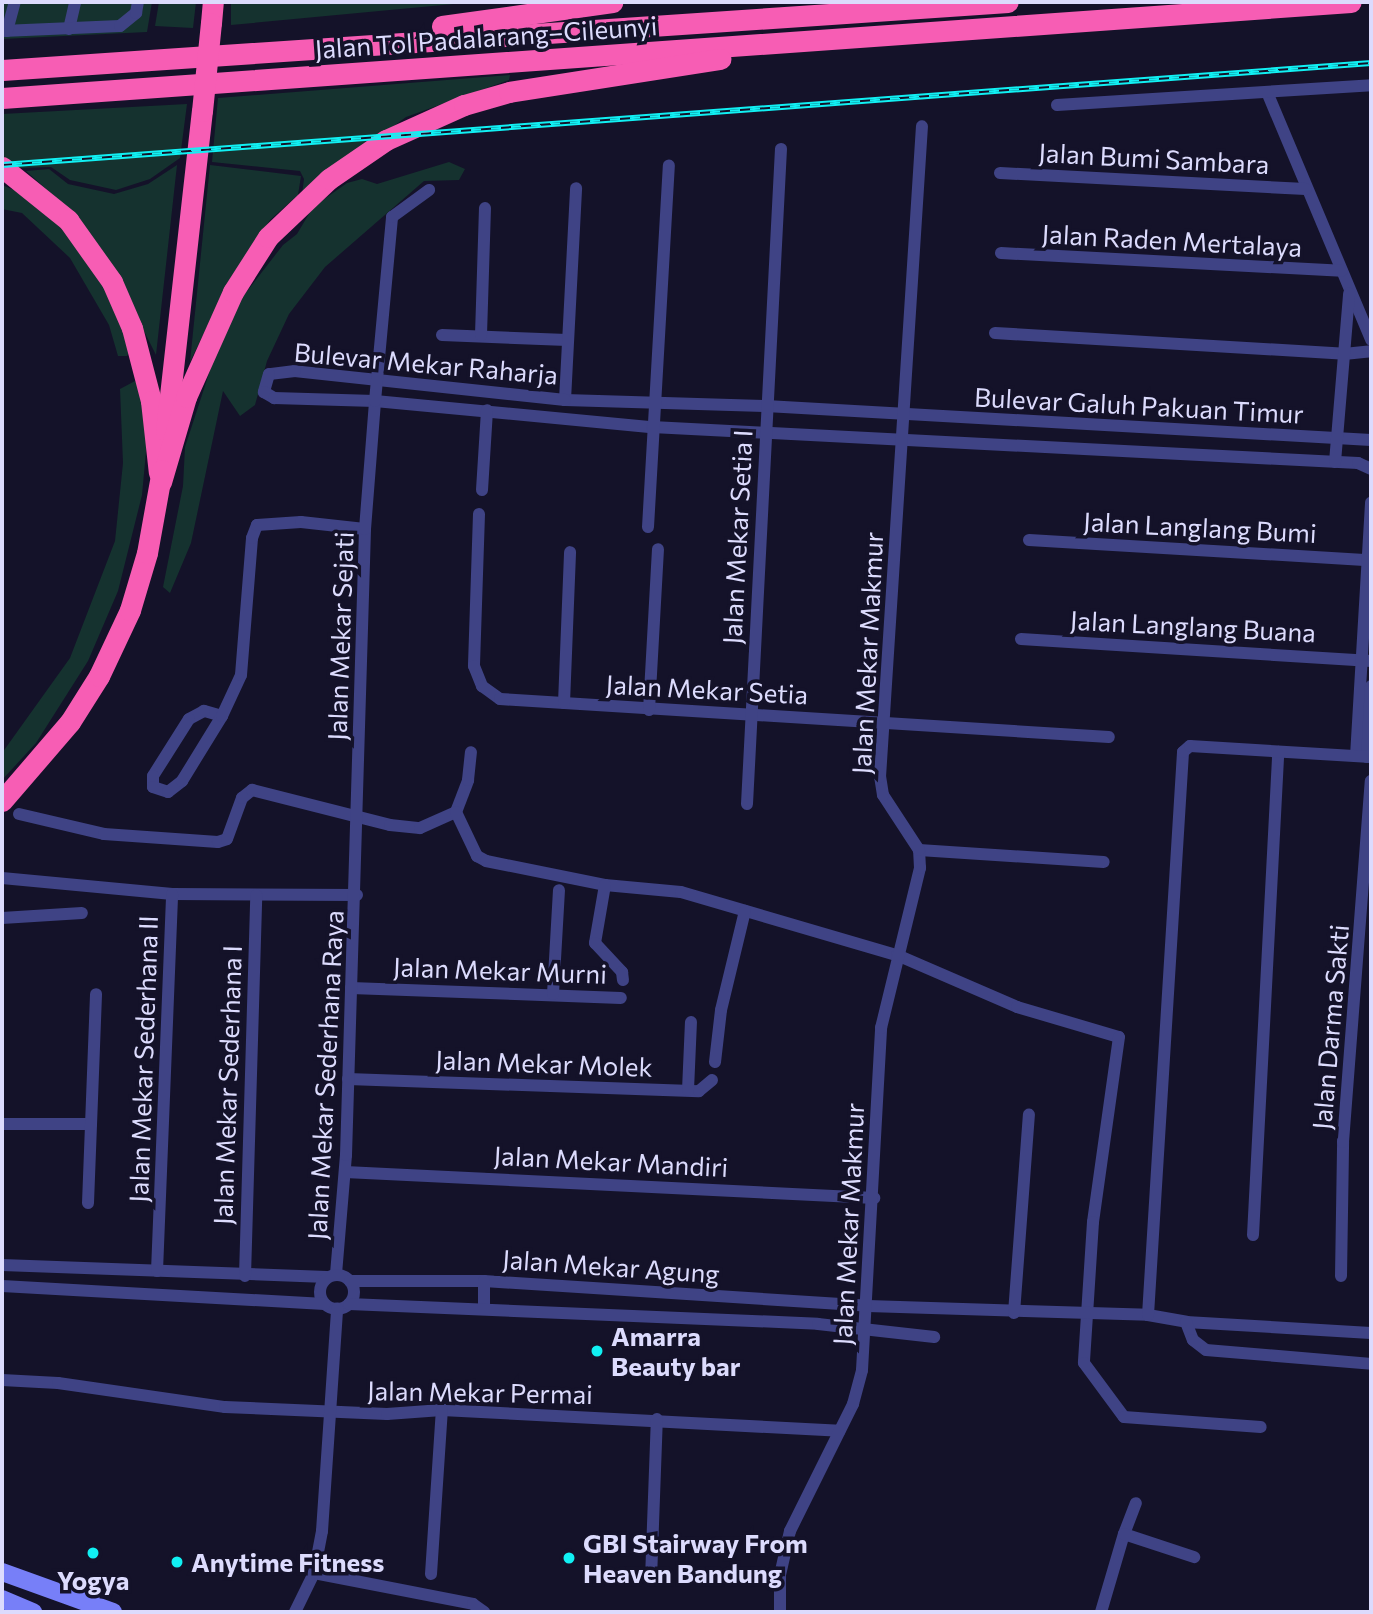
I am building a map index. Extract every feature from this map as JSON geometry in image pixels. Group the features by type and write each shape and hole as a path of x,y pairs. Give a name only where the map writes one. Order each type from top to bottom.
{"highway":[{"path":"351,45 612,2"},
{"name":"Jalan Tol Padalarang–Cileunyi","path":"2,70 1008,2"},
{"name":"Jalan Tol Padalarang–Cileunyi","path":"2,98 1351,2"},
{"path":"10,808 99,676 130,610 147,553 160,482 212,12"},
{"path":"160,482 190,386 233,292 268,237 357,158 438,114 509,92 679,68 801,43"},
{"path":"2,167 68,220 112,282 132,328 151,401 160,482"}],"street":[{"path":"15,2 4,31 120,26 136,13 138,2"},
{"path":"69,29 75,2"},
{"path":"1057,105 1371,85"},
{"path":"1267,92 1371,340"},
{"name":"Jalan Mekar Makmur","path":"780,1612 780,1574 790,1531 858,1389 868,1306 881,1028 897,955 917,889 919,850 883,795 880,777 922,126"},
{"name":"Jalan Mekar Setia I","path":"747,804 766,390 781,149"},
{"path":"648,527 654,384 669,166"},
{"name":"Jalan Bumi Sambara","path":"1000,173 1306,189"},
{"path":"565,400 576,188"},
{"name":"Jalan Mekar Sejati","path":"357,895 365,529 392,217 429,190"},
{"path":"481,335 485,208"},
{"name":"Jalan Raden Mertalaya","path":"1001,253 1342,271"},
{"path":"1335,462 1349,290"},
{"path":"995,332 1344,354 1371,351"},
{"path":"442,335 567,340"},
{"name":"Bulevar Mekar Raharja","path":"903,439 765,435 652,427 375,401 274,398 264,392 269,374 284,371 378,375 565,400 766,406 904,414"},
{"path":"482,490 487,410"},
{"name":"Bulevar Galuh Pakuan Timur","path":"904,414 1371,440"},
{"path":"1047,445 1048,422"},
{"name":"Bulevar Galuh Pakuan Timur","path":"903,439 1335,462 1371,469"},
{"path":"1365,757 1371,502"},
{"name":"Jalan Mekar Setia","path":"479,513 476,677 500,699 649,710 752,712 1109,737"},
{"path":"222,716 205,711 189,719 153,776 157,791 176,788 222,716 241,675 252,538 257,525 301,522 365,529"},
{"name":"Jalan Langlang Bumi","path":"1029,540 1368,560"},
{"path":"649,710 659,549"},
{"path":"565,703 570,552"},
{"name":"Jalan Langlang Buana","path":"1021,639 1367,660"},
{"path":"1365,757 1371,686"},
{"path":"1148,1315 1183,752 1190,746 1365,757"},
{"path":"1253,1235 1278,751"},
{"path":"10,808 104,834 219,842 227,839 242,798 252,790 420,828 456,812 468,780 471,752"},
{"name":"Jalan Darma Sakti","path":"1341,1276 1343,1142 1371,781"},
{"path":"456,812 481,859 605,886 662,888 745,911 897,955 1017,1007 1119,1037 1093,1222 1087,1370 1124,1417 1261,1427"},
{"path":"919,850 1104,862"},
{"name":"Jalan Mekar Sederhana Raya","path":"2,878 172,894 357,895 345,1172 332,1276"},
{"path":"605,886 595,943 622,972 623,980"},
{"path":"553,994 559,890"},
{"name":"Jalan Mekar Sederhana II","path":"157,1271 172,894"},
{"name":"Jalan Mekar Sederhana I","path":"246,1276 256,895"},
{"path":"715,1062 721,1010 745,911"},
{"path":"2,918 82,913"},
{"name":"Jalan Mekar Murni","path":"351,988 621,998"},
{"path":"88,1203 96,995"},
{"path":"688,1090 691,1022"},
{"name":"Jalan Mekar Molek","path":"348,1079 688,1090 704,1090 712,1080"},
{"path":"1014,1313 1029,1115"},
{"path":"2,1124 91,1124"},
{"name":"Jalan Mekar Mandiri","path":"345,1172 874,1198"},
{"path":"2,1265 246,1276 332,1276 350,1281 354,1293 343,1307 330,1412 322,1531 314,1573 295,1612"},
{"path":"324,1304 319,1290 332,1276"},
{"name":"Jalan Mekar Agung","path":"350,1281 484,1281 868,1306 1014,1313 1148,1315 1186,1322 1371,1333"},
{"path":"484,1281 484,1309"},
{"path":"2,1286 343,1307"},
{"name":"Jalan Mekar Agung","path":"343,1307 484,1309 866,1327 934,1337"},
{"path":"1186,1322 1193,1339 1206,1350 1371,1364"},
{"name":"Jalan Mekar Permai","path":"2,1380 58,1383 180,1402 330,1412 442,1410 657,1419 839,1431"},
{"path":"431,1574 442,1410"},
{"path":"651,1579 657,1419"},
{"path":"1101,1612 1136,1503"},
{"path":"1124,1534 1194,1557"},
{"path":"2,1572 113,1612"},
{"path":"314,1573 473,1604 484,1612"},
{"path":"2,1599 33,1612"}],"green space":[{"path":"2,2 152,2 147,32 2,39"},
{"path":"159,2 196,2 193,28 155,26"},
{"path":"231,2 475,2 231,25"},
{"path":"510,75 509,80 406,117 302,194 304,179 300,171 212,162 218,98"},
{"path":"187,104 180,158 150,179 116,190 70,180 51,167 20,168 2,158 2,114"},
{"path":"449,162 465,169 459,180 424,181 325,267 289,314 267,361 255,405 240,416 223,391 191,543 170,593 163,587 183,486 185,447 216,352 241,299 283,245 297,234 313,207 347,183 362,179 377,184"},
{"path":"177,165 156,355 123,289 53,195 26,171 49,169 68,184 114,194 148,184"},
{"path":"210,165 301,176 298,195 270,220 230,279 190,362"},
{"path":"2,185 24,194 92,256 132,347 127,356 118,356 109,325 70,258 22,213 2,209"},
{"path":"135,381 143,392 147,441 142,495 118,591 88,661 36,743 2,780 2,753 70,658 115,541 123,463 120,389"}],"railway":[{"path":"2,165 1371,63"}],"place":[{"name":"Amarra Beauty bar","path":"597,1351"},
{"name":"Yogya","path":"93,1553"},
{"name":"GBI Stairway From Heaven Bandung","path":"569,1558"},
{"name":"Anytime Fitness","path":"177,1562"}]}
